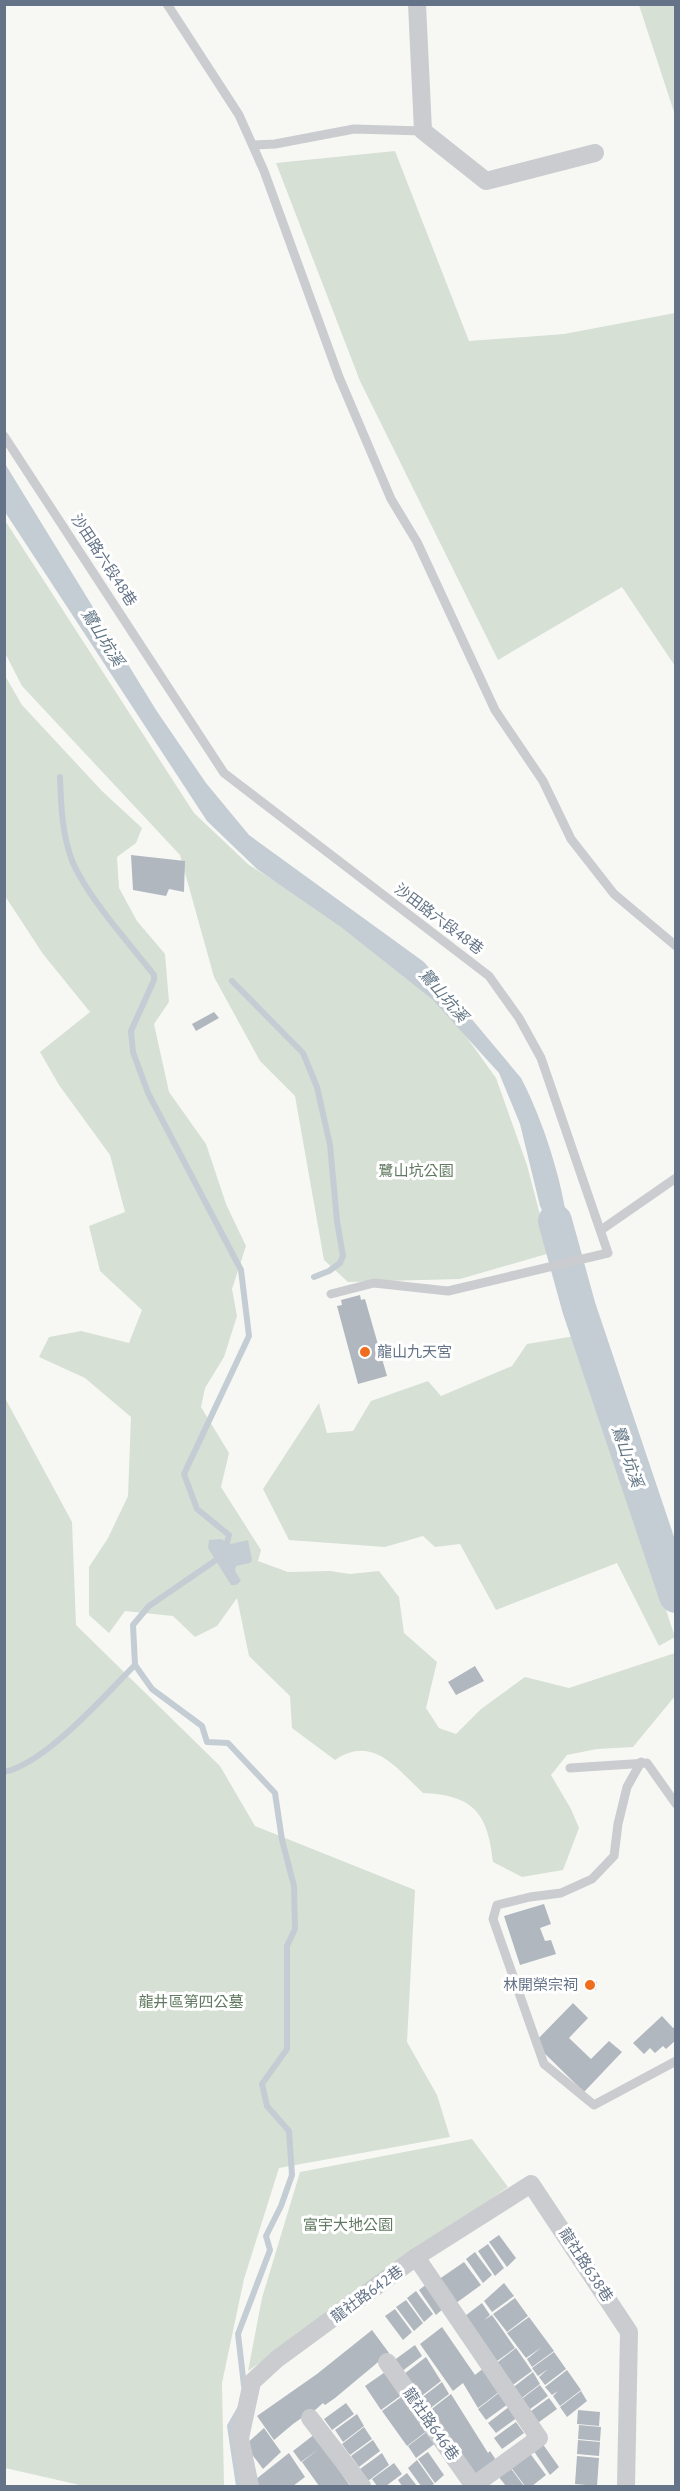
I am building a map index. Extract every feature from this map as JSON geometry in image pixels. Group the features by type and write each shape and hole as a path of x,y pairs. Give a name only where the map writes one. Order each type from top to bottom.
{"street":[{"path":"417,4 423,131 486,181 595,153"},
{"name":"龍社路638巷","path":"417,2258 531,2184 629,2332 626,2487"},
{"name":"龍社路642巷","path":"250,2487 240,2438 252,2382 277,2359 417,2258 539,2438 474,2486"},
{"name":"龍社路646巷","path":"387,2362 474,2486"},
{"path":"310,2418 362,2487"}],"lane":[{"path":"167,4 239,115 253,145 317,311 339,377 381,478 417,542 495,710 543,781 571,839 614,894 675,946"},
{"path":"253,145 354,129 423,131"},
{"name":"沙田路六段48巷","path":"4,436 224,773 489,976 519,1018 542,1058 608,1253 448,1291 374,1283 331,1294"},
{"path":"601,1230 675,1178"},
{"path":"641,1762 627,1787 618,1824 614,1857 592,1879 561,1893 497,1905 493,1919 544,2064 594,2105 675,2061"},
{"path":"570,1768 647,1763 675,1804"}],"green space":[{"path":"639,5 675,5 675,115"},
{"path":"395,151 469,341 564,334 675,313 675,666 622,587 498,660 360,381 276,163"},
{"name":"鷺山坑公園","path":"4,519 194,813 249,865 341,922 429,985 496,1078 527,1165 550,1253 460,1279 348,1282 324,1260 295,1096 260,1061 214,977 180,855 22,686 5,653"},
{"path":"4,674 22,705 102,791 142,828 136,843 117,857 119,888 137,921 165,954 169,1002 154,1024 169,1092 206,1144 226,1204 246,1246 232,1289 237,1316 224,1357 205,1388 201,1407 229,1453 221,1487 261,1550 258,1561 288,1572 330,1571 350,1574 379,1571 399,1597 404,1633 437,1662 426,1708 439,1728 456,1734 481,1709 525,1677 569,1688 675,1653 675,1696 633,1747 597,1749 567,1755 551,1775 571,1809 579,1828 563,1870 522,1877 493,1862 491,1845 482,1820 466,1803 455,1798 423,1793 394,1765 373,1753 361,1751 349,1753 335,1760 292,1728 290,1696 249,1656 237,1598 217,1626 195,1637 173,1616 125,1611 109,1633 89,1615 89,1567 108,1538 128,1496 131,1417 85,1378 39,1357 49,1337 81,1331 129,1343 142,1310 100,1271 89,1226 125,1212 110,1155 59,1085 40,1052 90,1012 43,954 5,896"},
{"path":"575,1336 675,1637 659,1646 617,1563 496,1610 460,1544 435,1547 423,1536 385,1547 289,1540 263,1489 319,1403 327,1433 353,1431 371,1401 428,1381 441,1396 512,1366 527,1344"},
{"name":"龍井區第四公墓","path":"5,1398 72,1522 76,1625 220,1766 255,1826 415,1890 407,2042 437,2095 450,2137 279,2168 244,2279 222,2383 224,2486 84,2486 5,2468"},
{"name":"富宇大地公園","path":"472,2139 508,2187 248,2371 262,2298 300,2172"}],"water":[{"path":"4,462 156,710 206,783 249,835 424,962 521,1078 544,1132 562,1191 568,1232 564,1256 540,1206 520,1124 499,1073 433,1000 341,927 257,869 207,821 5,512"},
{"path":"221,1539 231,1544 248,1540 252,1560 250,1563 236,1566 235,1571 241,1581 236,1585 231,1585 208,1548 209,1540"}],"building":[{"path":"131,855 185,861 184,892 169,889 166,896 133,890"},
{"path":"214,1012 219,1018 196,1031 192,1024"},
{"name":"龍山九天宮","path":"360,1295 361,1300 365,1299 387,1376 358,1384 337,1306 342,1305 341,1300"},
{"path":"475,1666 484,1681 456,1695 448,1682"},
{"path":"544,1904 551,1924 540,1928 545,1941 551,1940 556,1954 520,1965 504,1916"},
{"path":"590,1980 597,1982 596,1990 588,1989"},
{"path":"573,2003 588,2018 569,2038 591,2059 609,2041 622,2052 584,2092 534,2043"},
{"path":"662,2016 673,2028 676,2026 676,2040 666,2049 663,2046 655,2053 650,2048 644,2054 633,2043"},
{"path":"499,2235 516,2258 507,2267 489,2242"},
{"path":"488,2244 504,2268 495,2276 478,2251"},
{"path":"475,2252 492,2275 483,2283 466,2259"},
{"path":"464,2262 481,2285 452,2306 435,2282"},
{"path":"428,2283 445,2307 436,2315 419,2290"},
{"path":"504,2283 514,2296 492,2312 484,2301"},
{"path":"416,2291 433,2314 424,2322 407,2298"},
{"path":"515,2298 528,2316 507,2332 493,2314"},
{"path":"406,2300 423,2323 414,2331 396,2307"},
{"path":"482,2303 490,2315 484,2320 492,2315 515,2348 493,2364 461,2319"},
{"path":"395,2309 412,2332 403,2340 385,2316"},
{"path":"529,2317 554,2351 532,2367 527,2359 542,2347 526,2358 507,2333"},
{"path":"442,2327 475,2375 485,2367 499,2392 478,2408 463,2383 453,2391 420,2344"},
{"path":"372,2330 389,2353 335,2398 325,2405 323,2403 305,2419 303,2417 274,2440 257,2416 317,2374"},
{"path":"415,2345 422,2356 401,2372 393,2361"},
{"path":"516,2348 532,2371 510,2387 494,2365"},
{"path":"554,2352 566,2369 545,2385 539,2377 548,2369 538,2376 532,2368"},
{"path":"426,2357 441,2381 419,2398 411,2386 420,2379 412,2385 404,2374"},
{"path":"388,2370 403,2394 381,2410 365,2386"},
{"path":"567,2370 581,2390 560,2406 553,2396 558,2391 552,2395 545,2387"},
{"path":"533,2372 540,2384 519,2400 511,2389"},
{"path":"442,2382 449,2394 428,2410 420,2399"},
{"path":"540,2385 548,2396 526,2412 519,2401"},
{"path":"581,2391 587,2401 567,2417 560,2407"},
{"path":"500,2392 508,2404 486,2420 478,2409"},
{"path":"451,2394 488,2453 490,2451 498,2463 476,2479 429,2411"},
{"path":"404,2395 428,2430 407,2446 382,2411"},
{"path":"549,2398 557,2409 535,2425 527,2414"},
{"path":"346,2403 354,2414 332,2430 324,2419"},
{"path":"510,2406 518,2417 496,2433 488,2423"},
{"path":"578,2410 600,2412 599,2426 577,2424"},
{"path":"357,2414 364,2426 343,2442 335,2430"},
{"path":"516,2422 524,2433 502,2449 494,2438"},
{"path":"579,2425 601,2427 600,2441 578,2439"},
{"path":"364,2427 372,2439 350,2455 342,2444"},
{"path":"264,2428 281,2452 263,2469 245,2445"},
{"path":"429,2430 437,2442 416,2458 408,2446"},
{"path":"315,2434 350,2486 319,2486 302,2462 320,2448 301,2462 293,2451"},
{"path":"373,2440 380,2451 359,2467 351,2456"},
{"path":"578,2440 600,2442 599,2456 577,2454"},
{"path":"542,2443 559,2467 550,2475 533,2450"},
{"path":"428,2452 444,2475 435,2483 418,2459"},
{"path":"529,2452 546,2475 532,2486 525,2486 510,2466"},
{"path":"289,2453 305,2477 293,2486 254,2486 251,2483"},
{"path":"382,2453 389,2465 368,2481 360,2469"},
{"path":"577,2456 599,2458 597,2486 575,2484"},
{"path":"417,2460 434,2484 431,2486 421,2486 408,2468"},
{"path":"394,2463 402,2474 386,2486 377,2486 372,2479"},
{"path":"509,2466 524,2486 506,2486 498,2476"},
{"path":"407,2473 417,2486 402,2486 398,2480"}],"waterway":[{"path":"60,777 64,832 73,863 99,906 154,975 154,980 131,1031 133,1052 148,1093 241,1270 249,1336 184,1474 197,1509 229,1535 225,1550"},
{"path":"232,981 303,1053 317,1087 330,1145 337,1221 343,1256 340,1263 329,1271 314,1277"},
{"name":"鷺山坑溪","path":"555,1221 579,1308 676,1596"},
{"path":"219,1558 149,1606 133,1625 135,1665 152,1689 202,1726 207,1742 228,1743 275,1793 282,1840 294,1886 295,1929 287,1946 287,2049 262,2084 267,2106 289,2131 292,2175 281,2206 266,2236 270,2250 238,2334 244,2386"},
{"path":"4,1772 38,1756 56,1742 74,1727 135,1665"},
{"path":"239,2486 230,2426 241,2407"}],"place":[{"name":"龍山九天宮","path":"365,1352"},
{"name":"林開榮宗祠","path":"590,1985"}]}
